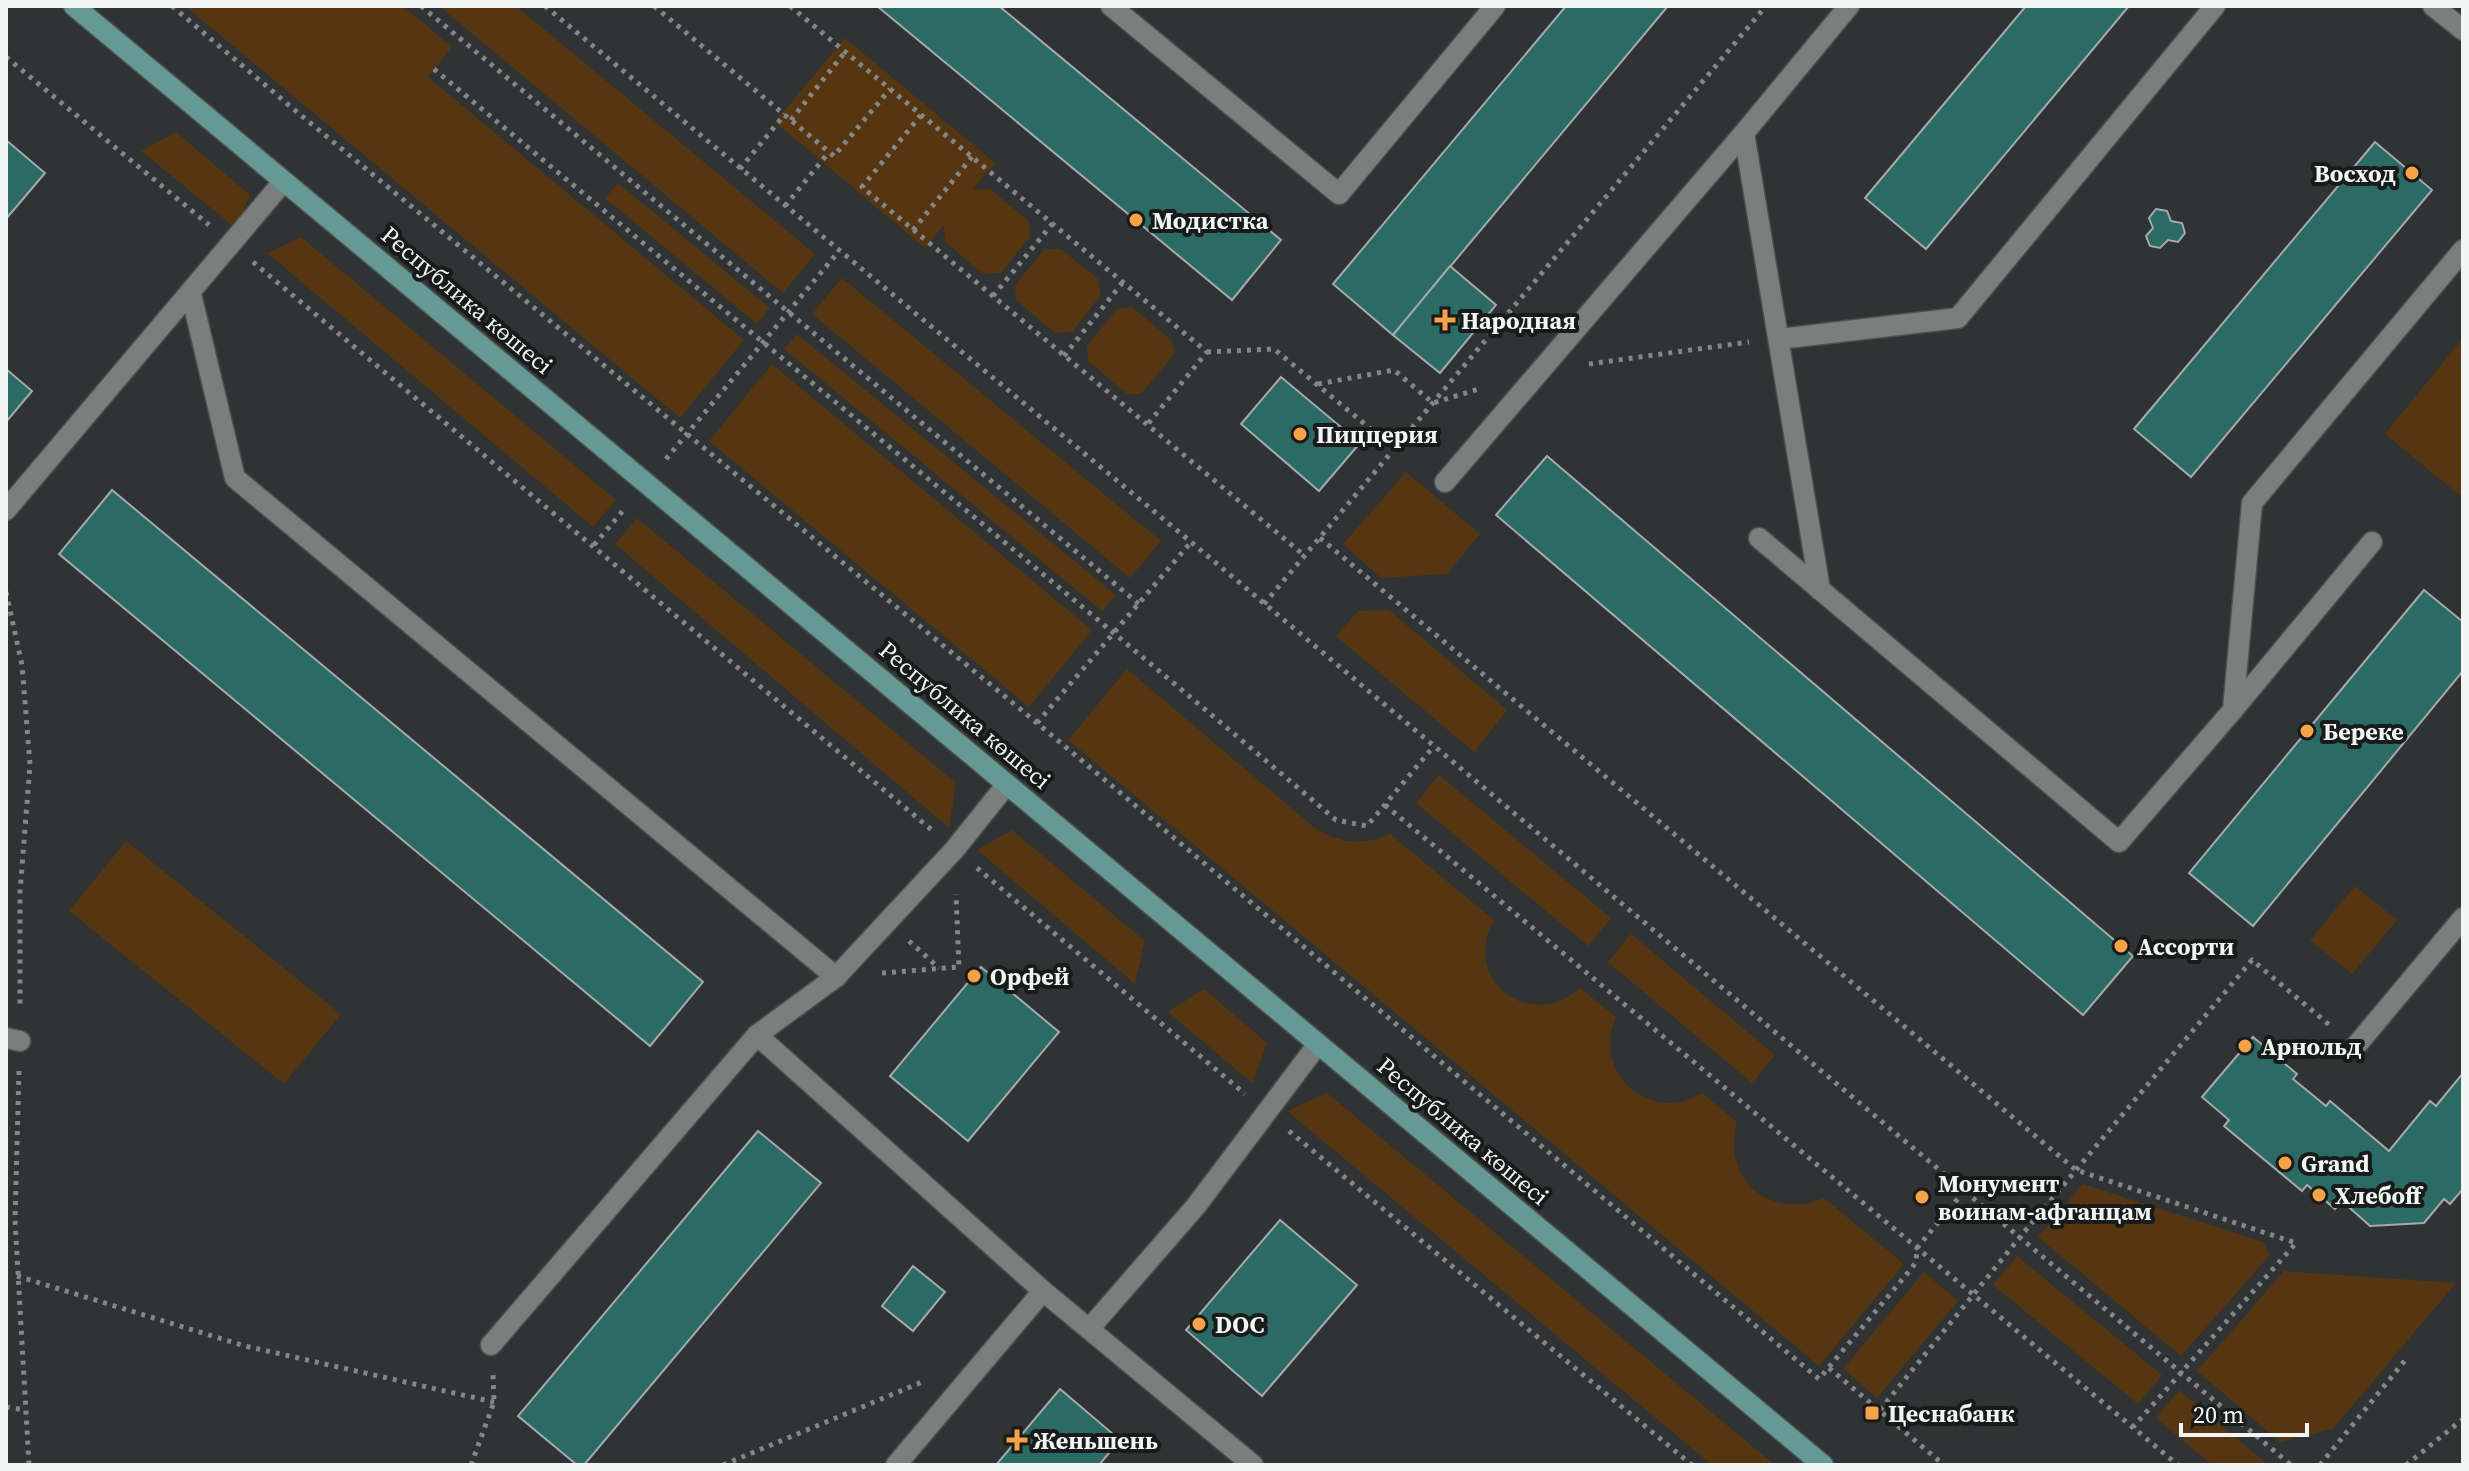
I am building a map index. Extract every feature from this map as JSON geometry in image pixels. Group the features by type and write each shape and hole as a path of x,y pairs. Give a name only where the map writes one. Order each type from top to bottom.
{"street":[{"name":"Республика көшесі","path":"74,6 1823,1465"},
{"path":"1111,6 1339,194 1495,6"},
{"path":"1445,482 1849,6"},
{"path":"1779,339 1958,318 2215,6"},
{"path":"2433,6 2463,30"},
{"path":"1744,133 1820,590"},
{"path":"6,510 283,182"},
{"path":"2233,710 2252,503 2463,250"},
{"path":"191,294 235,478 836,977"},
{"path":"1759,538 2119,842 2372,542"},
{"path":"491,1345 757,1035 836,977 955,849 1007,784"},
{"path":"2355,1047 2463,918"},
{"path":"757,1035 1043,1291 1253,1465"},
{"path":"1089,1329 1196,1206 1318,1044"},
{"path":"896,1465 1043,1291"}],"path":[{"path":"172,6 1037,723 1819,1379 1916,1262 1917,1248 1965,1190"},
{"path":"421,6 1139,604"},
{"path":"545,6 1191,542 2291,1465"},
{"path":"654,6 834,156 890,89"},
{"path":"790,6 1207,352 1274,349 1395,449"},
{"path":"1264,604 1766,6"},
{"path":"791,120 845,52"},
{"path":"6,57 1692,1465"},
{"path":"434,69 1115,632 1336,820 1367,826 1434,746"},
{"path":"740,169 785,114"},
{"path":"921,115 862,187 1305,556"},
{"path":"785,206 829,152"},
{"path":"913,230 972,157"},
{"path":"993,296 1053,223"},
{"path":"687,433 839,251"},
{"path":"1064,356 1123,282"},
{"path":"1147,425 1207,352"},
{"path":"1320,538 2076,1170 2296,1243 2133,1427"},
{"path":"1037,723 1191,542"},
{"path":"1385,805 2178,1465"},
{"path":"836,977 959,967 955,849"},
{"path":"1880,1410 2252,960 2355,1047"},
{"path":"17,1276 245,1346 494,1402"},
{"path":"471,1465 494,1402 491,1345"},
{"path":"2320,1465 2407,1358"},
{"path":"1829,1368 1944,1465"},
{"path":"723,1465 927,1380"},
{"path":"6,1407 25,1410"},
{"path":"2406,1465 2463,1419"}],"shaded area":[{"path":"185,6 403,6 452,47 428,77 744,340 680,418"},
{"path":"439,6 516,6 815,254 783,293"},
{"path":"845,38 995,163 972,190 990,189 1029,221 1030,237 1001,273 983,274 945,242 944,225 925,248 775,122"},
{"path":"176,132 250,195 237,229 141,151"},
{"path":"618,183 770,308 757,324 605,198"},
{"path":"301,237 616,500 593,527 267,253"},
{"path":"1045,249 1061,249 1098,279 1101,295 1072,332 1055,333 1016,300 1015,285"},
{"path":"842,278 1161,541 1130,578 812,314"},
{"path":"1132,307 1172,341 1175,353 1141,394 1127,394 1088,361 1087,346 1117,309"},
{"path":"797,334 1116,595 1102,611 784,349"},
{"path":"2463,338 2463,498 2385,434"},
{"path":"772,364 1092,630 1029,707 709,441"},
{"path":"1406,472 1480,534 1447,574 1381,578 1343,544"},
{"path":"637,518 956,783 949,828 615,544"},
{"path":"1389,610 1507,710 1474,752 1336,636 1358,611"},
{"path":"1127,669 1316,829 1352,841 1371,840 1390,834 1494,920 1486,942 1486,962 1493,979 1506,993 1522,1002 1541,1005 1561,1000 1580,988 1616,1017 1611,1038 1612,1057 1619,1074 1630,1088 1645,1098 1663,1102 1682,1101 1702,1093 1737,1122 1734,1143 1736,1161 1743,1177 1754,1190 1785,1204 1804,1204 1824,1198 1904,1264 1819,1366 1068,740"},
{"path":"1439,775 1611,918 1588,946 1416,803"},
{"path":"1012,830 1145,941 1135,984 977,850"},
{"path":"126,841 341,1014 284,1084 69,911"},
{"path":"2355,886 2397,920 2352,974 2310,940"},
{"path":"1631,934 1775,1055 1752,1083 1608,962"},
{"path":"1204,989 1267,1043 1252,1083 1168,1012"},
{"path":"1327,1093 1775,1465 1712,1465 1287,1111"},
{"path":"2083,1184 2263,1242 2270,1255 2181,1356 2038,1237"},
{"path":"2017,1256 2162,1375 2138,1404 1993,1285"},
{"path":"2284,1271 2456,1283 2333,1429 2280,1442 2197,1371"},
{"path":"1924,1272 1958,1301 1877,1398 1843,1369"},
{"path":"2179,1390 2266,1463 2212,1465 2156,1418"}],"building":[{"path":"877,6 999,6 1281,240 1232,300"},
{"path":"1566,6 1668,6 1393,335 1333,284"},
{"path":"2026,6 2129,6 1926,249 1865,198"},
{"path":"6,140 45,173 6,219"},
{"path":"2375,142 2432,190 2191,477 2134,429"},
{"path":"2156,209 2167,211 2171,221 2182,223 2185,233 2178,242 2168,240 2160,248 2150,246 2146,236 2153,228 2149,218"},
{"name":"Народная","path":"1450,266 1496,305 1440,373 1393,335"},
{"path":"6,369 32,391 6,422"},
{"name":"Пиццерия","path":"1281,377 1360,443 1319,491 1241,424"},
{"path":"1547,456 2133,956 2083,1015 1496,515"},
{"path":"112,490 703,982 650,1046 59,554"},
{"path":"2424,590 2463,622 2463,671 2253,926 2189,873"},
{"path":"981,967 1059,1032 968,1141 890,1076"},
{"path":"2253,1037 2297,1074 2293,1079 2326,1106 2330,1101 2389,1151 2430,1101 2436,1106 2463,1073 2463,1189 2450,1204 2444,1199 2424,1223 2370,1226 2342,1201 2335,1209 2307,1185 2302,1191 2224,1126 2229,1120 2202,1097"},
{"path":"758,1131 821,1183 584,1465 577,1465 518,1416"},
{"path":"1280,1220 1357,1285 1262,1396 1186,1330"},
{"path":"913,1266 945,1292 913,1331 882,1306"},
{"path":"1060,1389 1120,1440 1099,1465 996,1465"}],"place":[{"name":"Восход","path":"2412,173"},
{"name":"Модистка","path":"1136,220"},
{"name":"Народная","path":"1445,320"},
{"name":"Пиццерия","path":"1300,434"},
{"name":"Береке","path":"2307,731"},
{"name":"Ассорти","path":"2121,946"},
{"name":"Орфей","path":"974,976"},
{"name":"Арнольд","path":"2245,1046"},
{"name":"Grand","path":"2285,1163"},
{"name":"Хлебoff","path":"2319,1195"},
{"name":"Монумент воинам-афганцам","path":"1922,1197"},
{"name":"DOC","path":"1199,1324"},
{"name":"Цеснабанк","path":"1872,1413"},
{"name":"Женьшень","path":"1017,1440"}]}
